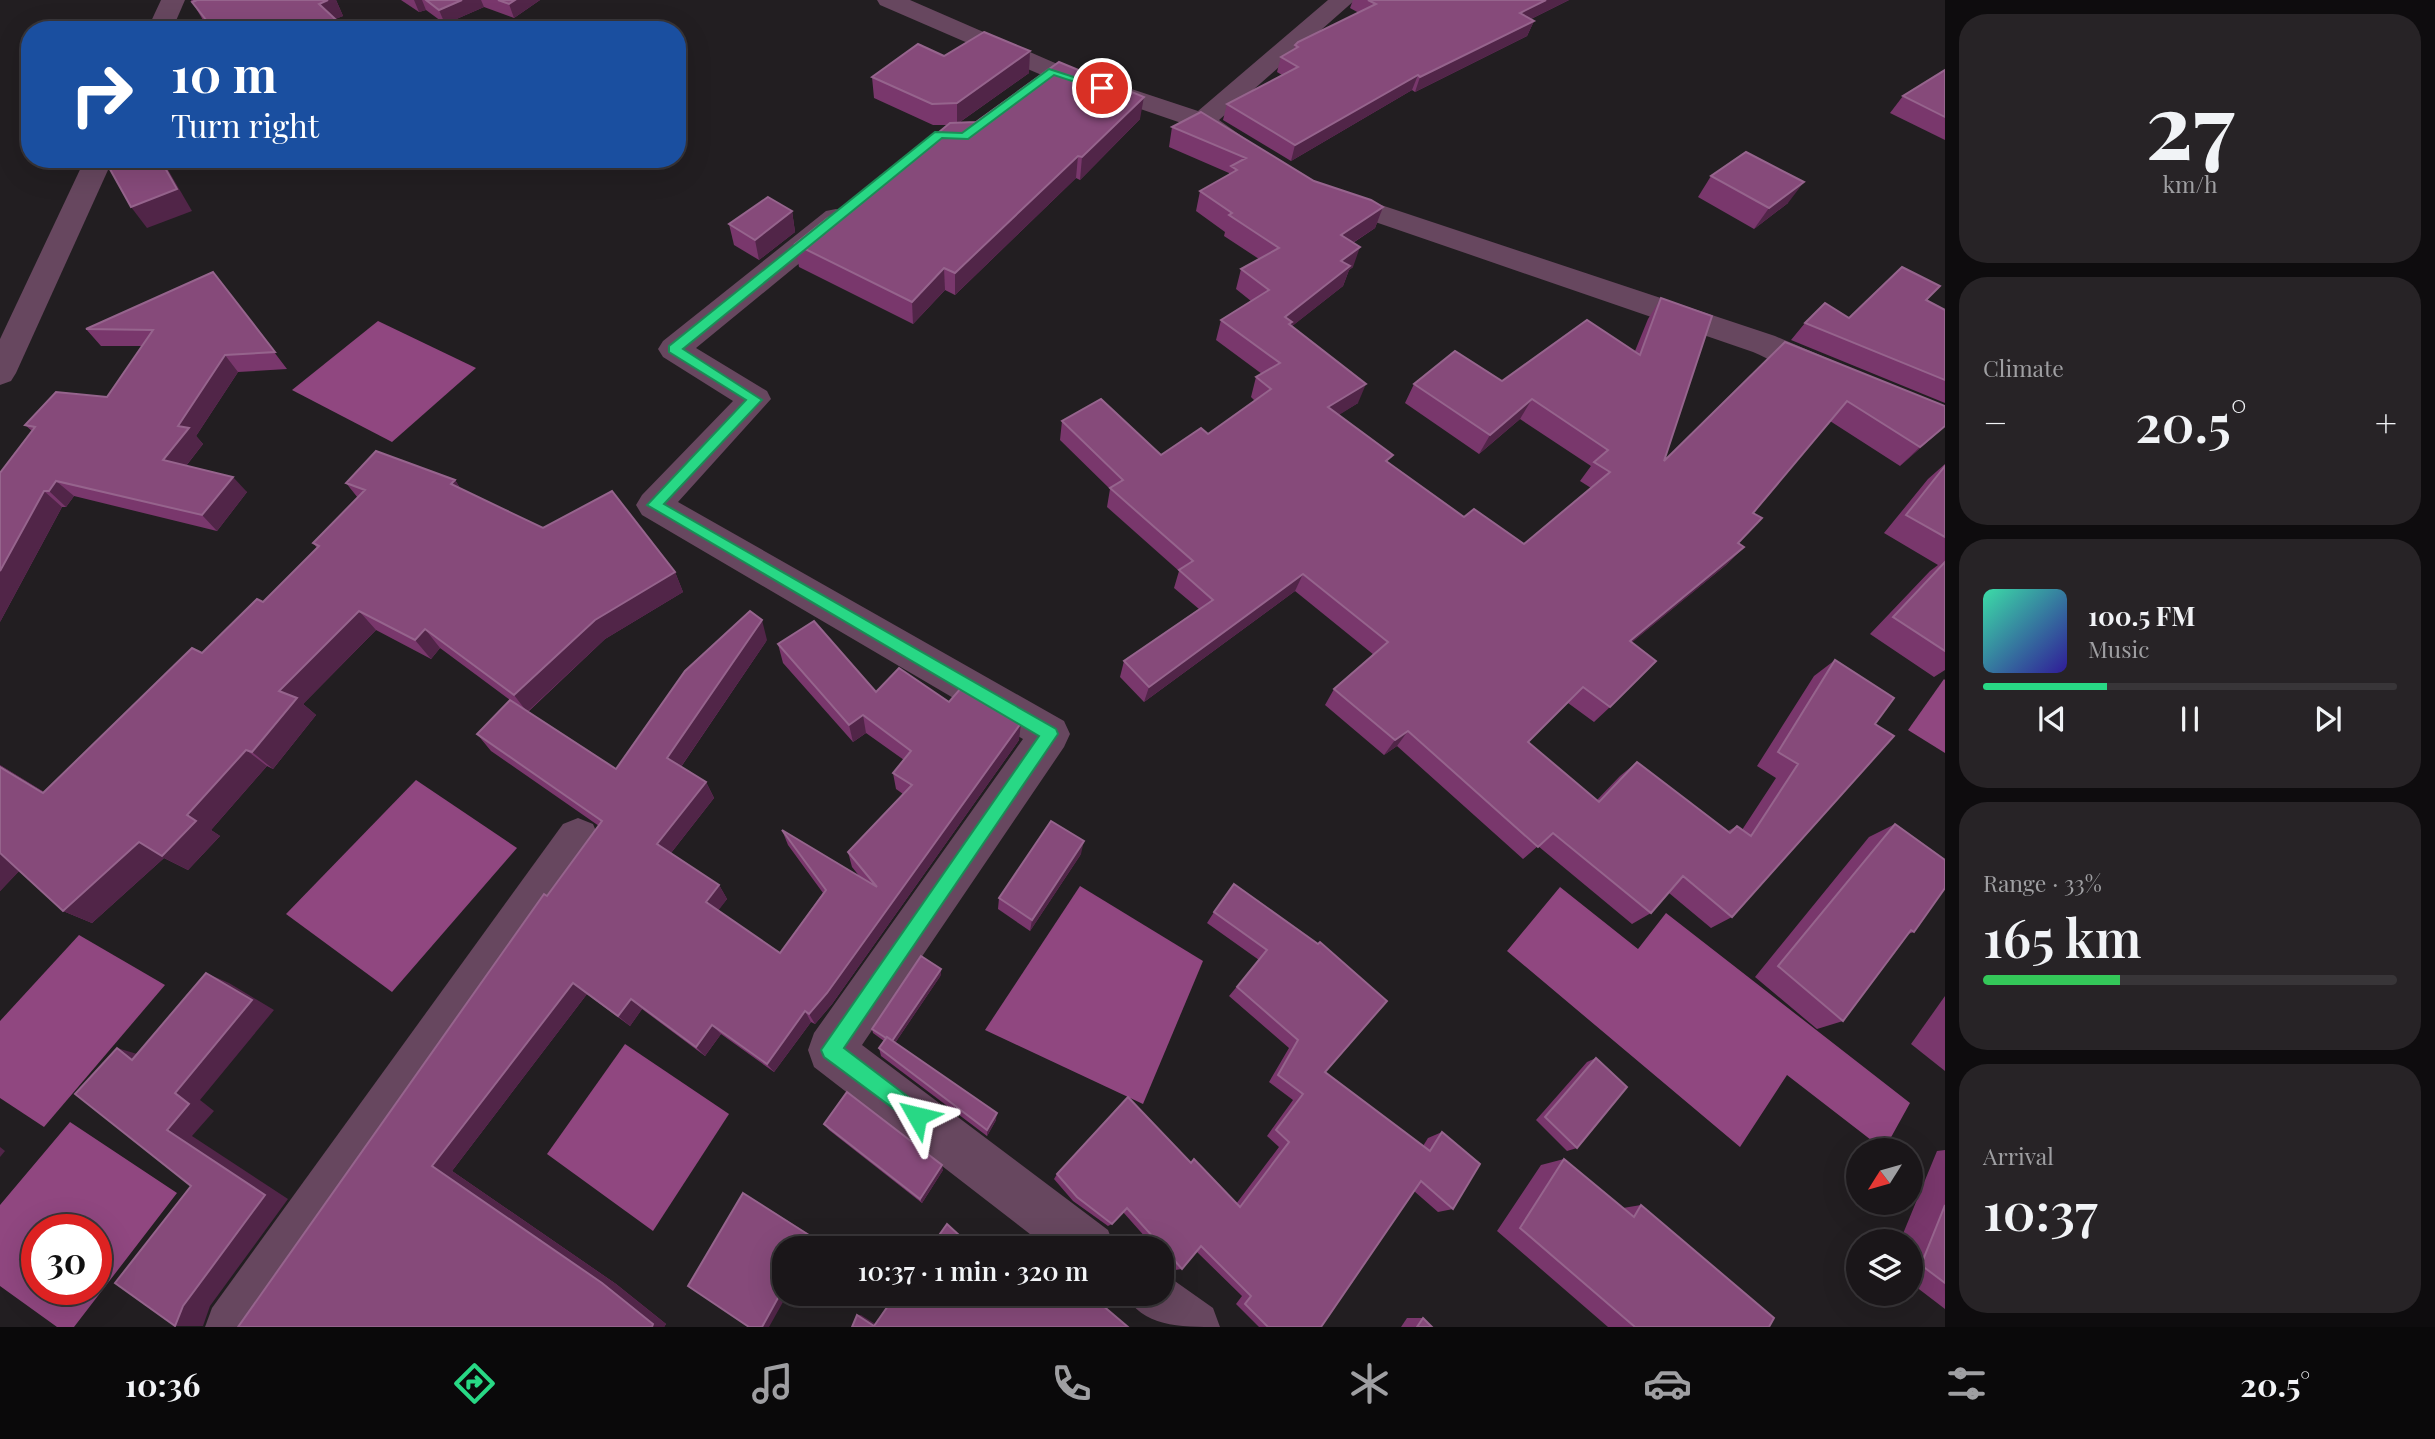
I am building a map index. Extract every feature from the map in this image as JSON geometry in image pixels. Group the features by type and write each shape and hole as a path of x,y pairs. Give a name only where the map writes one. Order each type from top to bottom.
{"street":[{"path":"163,21 173,0"},
{"path":"889,0 1053,71 1202,121 1261,157"},
{"path":"1202,121 1343,0"},
{"path":"1019,96 1053,71"},
{"path":"0,373 95,168"},
{"path":"1308,186 1319,193 1764,345 1855,382"},
{"path":"865,195 674,349 755,400 654,505 1050,734 831,1050 1074,1236"},
{"path":"231,1327 579,838"},
{"path":"1167,1306 1194,1327"}],"shaded area":[{"path":"378,321 476,368 392,442 292,390"},
{"path":"1945,680 1945,753 1908,730"},
{"path":"416,780 517,848 392,992 286,914"},
{"path":"1080,886 1203,961 1143,1104 985,1030"},
{"path":"1560,887 1638,949 1666,913 1910,1103 1891,1138 1868,1138 1787,1075 1740,1147 1507,951"},
{"path":"79,935 165,985 44,1127 0,1098 0,1021"},
{"path":"625,1044 729,1114 653,1231 547,1154"},
{"path":"70,1122 177,1193 112,1278 112,1214 21,1214 21,1301 0,1286 0,1205"},
{"path":"26,1305 91,1305 74,1327 57,1327"}],"building":[{"path":"328,0 319,4 337,21 207,21 192,2"},
{"path":"426,0 462,0 439,10"},
{"path":"498,0 515,0 509,4"},
{"path":"1368,0 1546,0 1520,13 1534,21 1420,77 1418,75 1295,145 1227,104 1298,67 1281,57 1298,47 1295,45 1298,42 1376,4"},
{"path":"984,32 1030,51 957,103 932,104 872,77 918,44 944,56"},
{"path":"1059,62 1144,97 955,273 944,268 912,302 795,244 828,218 832,220 950,123 976,122"},
{"path":"1945,70 1945,117 1903,96"},
{"path":"1201,112 1314,181 1371,200 1383,207 1341,235 1360,247 1341,261 1350,266 1285,317 1292,322 1289,324 1366,384 1328,407 1393,455 1386,461 1464,517 1474,509 1524,544 1610,472 1594,462 1608,450 1532,399 1490,435 1414,384 1455,351 1502,381 1587,320 1640,355 1661,298 1712,316 1664,461 1785,342 1945,406 1945,426 1920,447 1847,401 1753,513 1762,518 1738,543 1744,547 1630,641 1656,661 1610,707 1583,687 1528,742 1599,802 1637,762 1730,833 1737,826 1751,836 1798,764 1778,752 1835,660 1894,698 1875,724 1894,736 1732,917 1683,876 1651,913 1553,833 1538,847 1408,731 1395,740 1334,689 1388,642 1303,574 1149,687 1124,661 1213,600 1179,570 1193,561 1110,488 1123,480 1062,421 1101,399 1161,455 1201,428 1208,434 1271,389 1256,377 1280,363 1221,320 1269,290 1241,269 1279,248 1229,215 1232,213 1200,191 1237,170 1231,166 1246,158 1172,127"},
{"path":"1746,152 1804,182 1769,208 1711,176"},
{"path":"109,168 165,168 177,189 131,207"},
{"path":"768,197 792,211 755,240 729,224"},
{"path":"1902,267 1940,286 1926,300 1945,310 1945,380 1805,323 1825,303 1849,318"},
{"path":"213,272 275,352 225,355 178,426 189,428 163,460 233,477 202,515 56,481 49,491 44,491 0,571 0,473 35,427 25,425 56,392 107,397 153,330 86,329"},
{"path":"376,451 455,480 451,484 543,528 612,491 675,572 595,620 514,695 425,629 415,640 359,611 279,691 297,698 252,752 246,750 187,815 196,821 162,856 139,842 63,911 0,853 0,767 43,793 192,648 202,653 257,599 263,602 319,546 313,543 365,490 346,483"},
{"path":"1945,466 1945,537 1906,515"},
{"path":"1945,562 1945,651 1893,617"},
{"path":"750,611 762,620 667,758 706,782 657,844 719,885 706,902 780,953 826,890 782,830 877,887 848,852 912,785 893,773 911,751 863,715 849,725 778,644 814,621 876,692 899,668 949,702 961,688 1021,723 827,993 809,1014 805,1011 767,1064 712,1025 696,1047 631,999 618,1016 573,983 432,1166 602,1283 653,1324 652,1327 238,1327 544,894 547,896 602,821 477,734 510,700 616,769 685,671"},
{"path":"1051,821 1084,841 1032,920 999,898"},
{"path":"1895,824 1945,860 1945,888 1914,932 1911,930 1843,1021 1778,966"},
{"path":"1234,884 1318,944 1320,942 1387,1001 1325,1072 1430,1151 1442,1132 1480,1164 1453,1209 1421,1181 1321,1327 1268,1327 1245,1304 1251,1296 1201,1246 1182,1269 1174,1260 1174,1236 1152,1236 1127,1208 1112,1224 1077,1197 1057,1174 1128,1097 1191,1163 1194,1159 1240,1207 1289,1142 1276,1130 1303,1094 1278,1075 1298,1040 1237,987 1267,950 1214,912"},
{"path":"921,956 941,969 892,1041 872,1029"},
{"path":"206,973 252,1000 175,1093 189,1104 167,1130 265,1195 183,1306 175,1326 115,1283 191,1186 75,1094 117,1048 132,1060"},
{"path":"887,1037 997,1113 987,1130 879,1048"},
{"path":"1596,1058 1627,1087 1577,1148 1545,1117"},
{"path":"847,1092 942,1165 920,1199 824,1124"},
{"path":"1564,1159 1634,1217 1641,1205 1774,1318 1769,1327 1635,1327 1520,1228"},
{"path":"743,1193 810,1236 772,1236 774,1306 762,1327 749,1327 688,1286"},
{"path":"1945,1205 1945,1283 1923,1266 1923,1260"},
{"path":"947,1224 960,1236 938,1236"},
{"path":"888,1306 1103,1306 1128,1327 852,1327 857,1315 874,1326"},
{"path":"1423,1318 1432,1327 1417,1327"}],"route":[{"path":"917,1116 831,1050 1050,734 654,505 755,400 674,349 939,134 964,136 1053,71 1102,88"}]}
